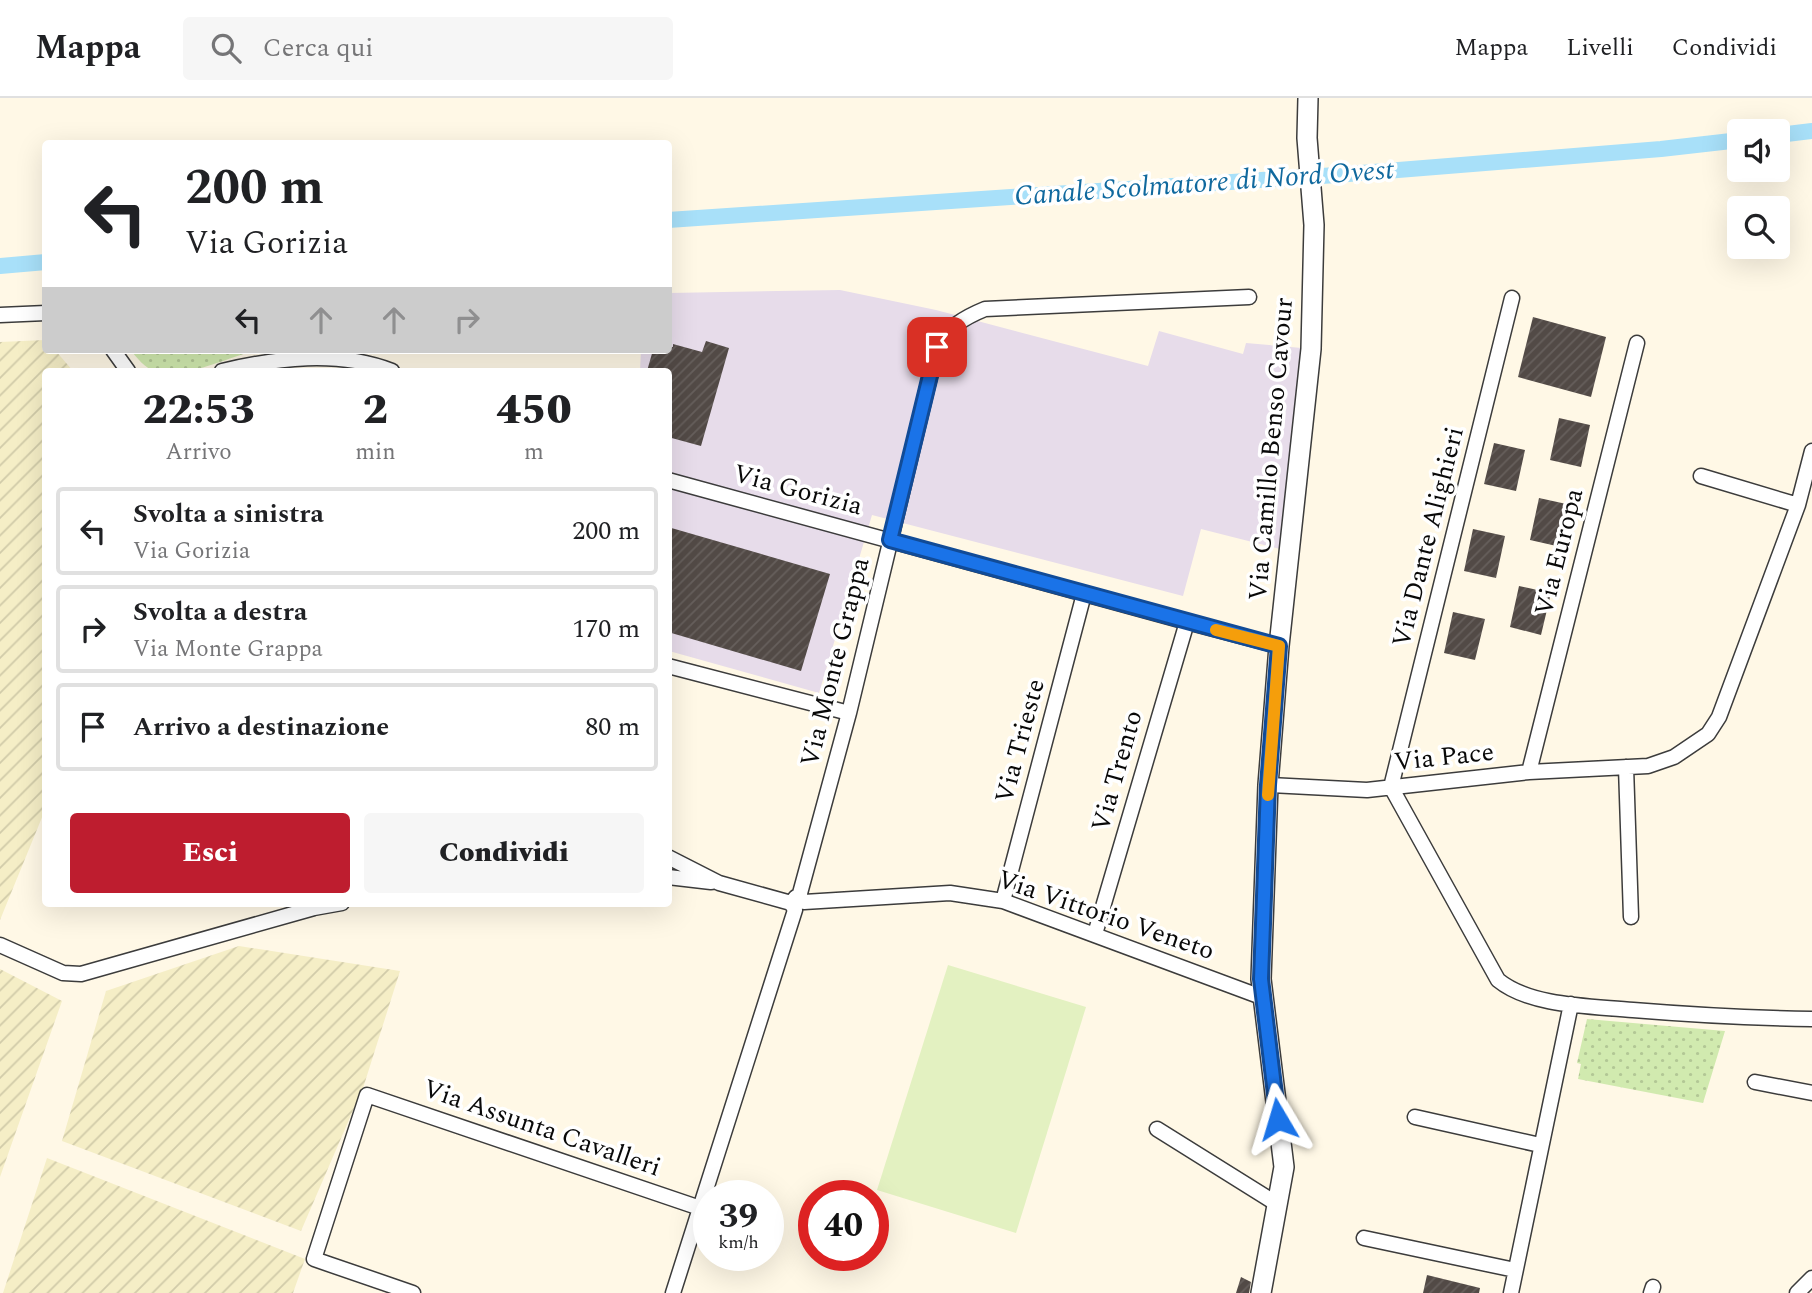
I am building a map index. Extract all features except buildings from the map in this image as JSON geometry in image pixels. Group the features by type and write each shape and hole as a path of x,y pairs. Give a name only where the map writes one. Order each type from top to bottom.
{"street":[{"name":"Via Camillo Benso Cavour","path":"1261,1293 1284,1167 1261,979 1268,785 1279,646 1310,359 1313,212 1307,138 1308,98"},
{"name":"Via Monte Grappa","path":"709,1180 797,903 849,713 937,347 955,324 985,310 1249,297"},
{"name":"Via Dante Alighieri","path":"1391,787 1512,298"},
{"path":"0,315 39,313"},
{"name":"Via Europa","path":"1529,772 1637,343"},
{"path":"238,368 288,359 330,357 379,368"},
{"name":"Via Pace","path":"1268,785 1367,790 1529,772 1648,766 1674,757 1708,734 1718,716 1798,505 1812,451"},
{"path":"1701,476 1798,505"},
{"name":"Via Gorizia","path":"672,481 1279,646"},
{"name":"Via Trieste","path":"1003,901 1084,594"},
{"name":"Via Trento","path":"1095,934 1187,622"},
{"path":"672,667 849,713"},
{"path":"1626,767 1632,917"},
{"path":"1391,787 1498,980 1519,993 1571,1004 1731,1018 1812,1019"},
{"name":"Via Vittorio Veneto","path":"672,859 719,883 797,903 950,893 1003,901 1264,998"},
{"path":"672,877 719,883"},
{"path":"0,945 63,973 81,974 320,907"},
{"path":"1511,1293 1571,1004"},
{"path":"1755,1082 1812,1093"},
{"name":"Via Assunta Cavalleri","path":"413,1293 314,1259 367,1095 693,1206"},
{"path":"1415,1116 1540,1145"},
{"path":"1157,1129 1277,1204"},
{"name":"Via Monte Grappa","path":"673,1293 693,1230"},
{"path":"1364,1238 1515,1270"},
{"path":"1797,1293 1812,1278"}],"shaded area":[{"path":"840,290 936,310 1148,366 1159,331 1243,354 1246,343 1302,348 1280,549 1201,529 1183,596 872,515 819,693 672,652 672,368 640,368 641,354 672,354 672,293"},
{"path":"42,340 42,354 58,354 70,368 42,368 42,817 0,920 0,342"},
{"path":"239,946 400,971 364,1085 301,1231 62,1141 106,991"},
{"path":"0,969 62,1001 0,1177"},
{"path":"47,1158 305,1259 293,1293 3,1293"}],"green space":[{"path":"134,354 244,354 200,368 148,368"},
{"path":"948,965 1086,1007 1016,1233 889,1194 889,1180 880,1180"},
{"path":"1587,1019 1725,1031 1703,1103 1578,1079 1581,1064 1577,1063"}],"waterway":[{"name":"Canale Scolmatore di Nord Ovest","path":"1790,134 1812,131"},
{"name":"Canale Scolmatore di Nord Ovest","path":"672,220 1336,175 1727,141"},
{"name":"Canale Scolmatore di Nord Ovest","path":"0,266 42,262"}],"slow traffic":[{"path":"1216,630 1279,646 1268,795"}],"route":[{"path":"937,347 890,540 1279,646 1268,785 1261,979 1278,1119"}]}
